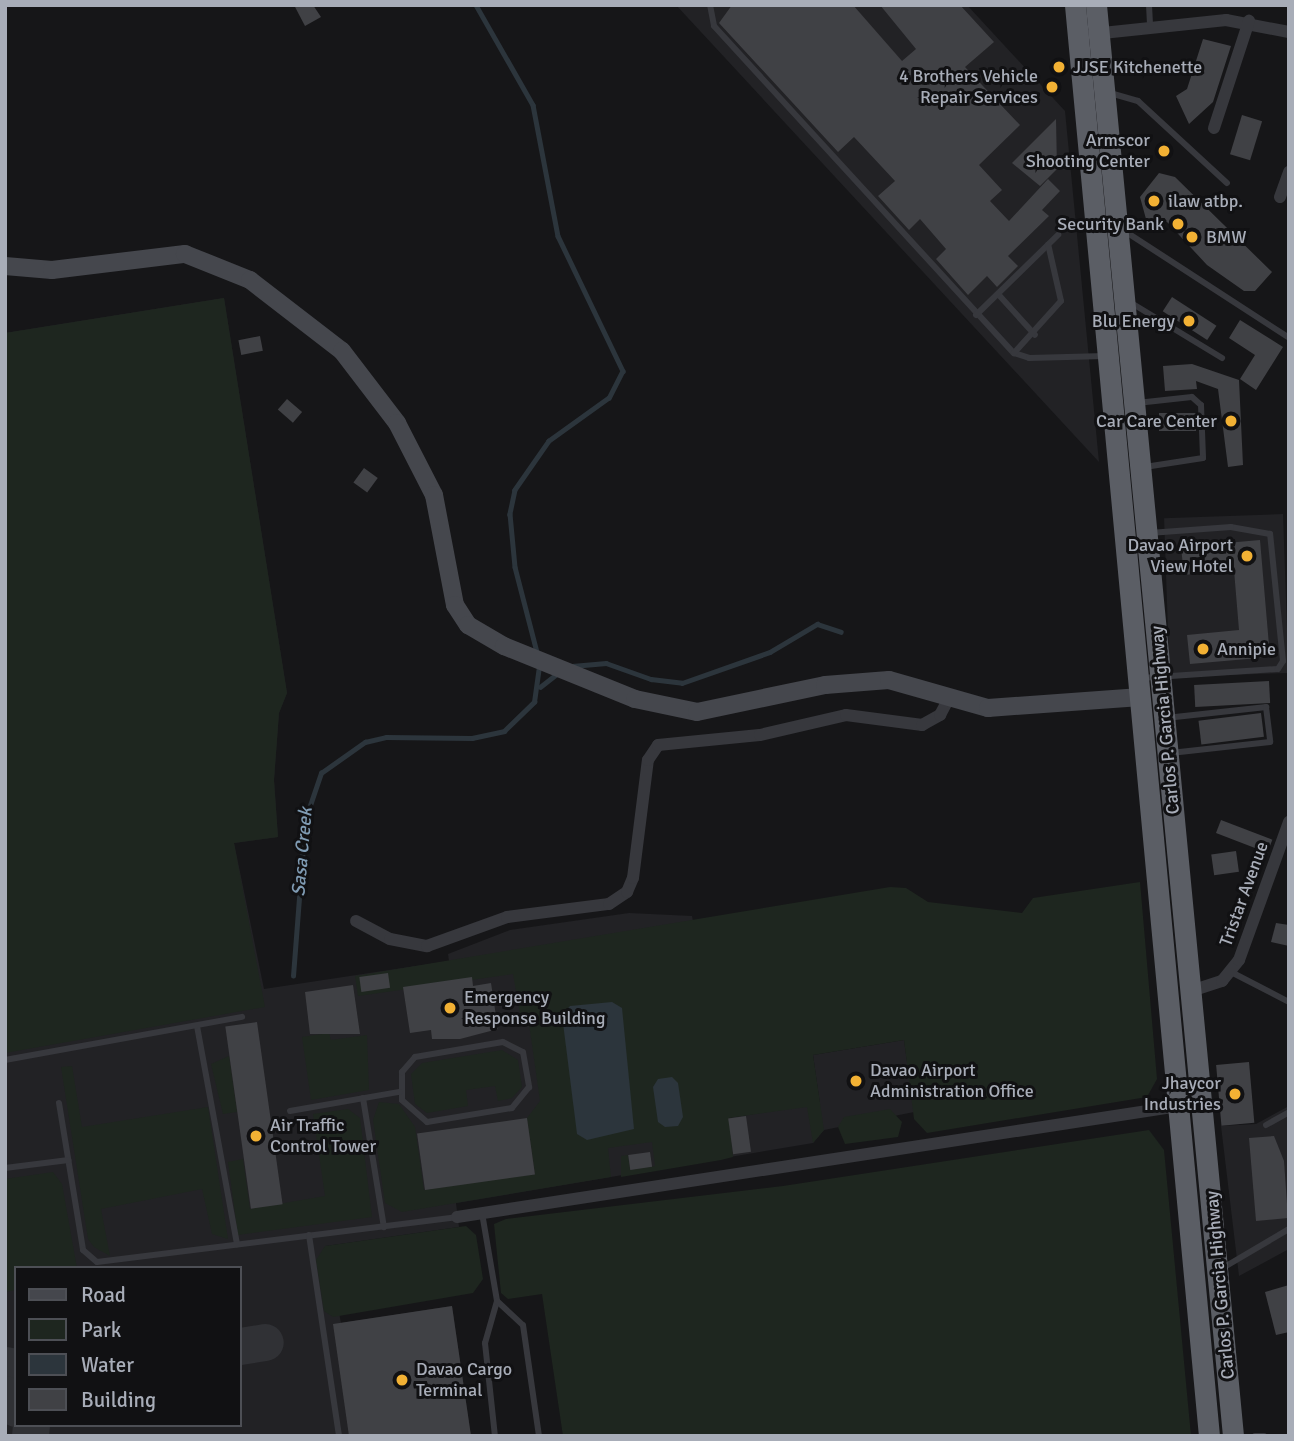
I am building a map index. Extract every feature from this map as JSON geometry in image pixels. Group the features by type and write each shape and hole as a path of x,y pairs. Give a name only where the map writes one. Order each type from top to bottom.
{"highway":[{"name":"Carlos P. Garcia Highway","path":"1075,5 1089,34 1104,93 1179,873 1206,1119 1233,1436"},
{"name":"Carlos P. Garcia Highway","path":"1096,5 1089,34 1095,229 1140,687 1153,876 1179,1106 1209,1436"},
{"path":"1132,605 1155,603"},
{"path":"1153,876 1179,873"},
{"path":"1200,1075 1179,1106 1206,1119"}],"main road":[{"path":"5,265 51,270 167,254 205,258 250,280 301,318 365,376 416,455 434,495 460,615 480,634 635,699 697,712 825,685 889,680 948,698 1005,708 1140,687"}],"street":[{"path":"1089,34 1150,26 1249,21 1289,32"},
{"path":"1214,128 1249,21"},
{"path":"1280,197 1289,172"},
{"path":"356,921 390,939 427,946 507,917 609,904 620,900 633,878 648,760 658,744 760,735 846,715 922,725 940,715 948,698"},
{"name":"Tristar Avenue","path":"1191,991 1214,986 1231,972 1289,822"},
{"path":"457,1217 1179,1106"}],"lane":[{"path":"710,5 714,26 976,315 1014,353 1029,358 1130,354"},
{"path":"1149,5 1150,26"},
{"path":"1104,93 1127,94 1138,101 1227,183"},
{"path":"1095,229 1118,226 1289,338"},
{"path":"976,315 1058,234"},
{"path":"1014,353 1035,335 1059,307 1063,291 1048,244"},
{"path":"998,294 1035,335"},
{"path":"1102,301 1125,299 1222,358"},
{"path":"1135,404 1192,397 1201,405 1203,458 1142,467"},
{"path":"1140,687 1161,677 1281,666 1275,543 1270,534 1253,527 1148,533"},
{"path":"1142,721 1266,708 1270,742 1144,757"},
{"path":"1231,972 1289,1002"},
{"path":"5,1060 242,1017"},
{"path":"197,1026 237,1244"},
{"path":"503,1042 523,1052 529,1087 512,1108 427,1122 408,1109 399,1092 402,1072 415,1057 503,1042"},
{"path":"290,1111 399,1092"},
{"path":"363,1098 384,1227"},
{"path":"60,1103 83,1250 97,1262 457,1217"},
{"path":"1266,1125 1289,1112"},
{"path":"5,1168 69,1160"},
{"path":"482,1213 497,1301 485,1343 495,1436"},
{"path":"1219,1271 1289,1229"},
{"path":"309,1235 339,1436"},
{"path":"497,1301 523,1325 540,1436"},
{"path":"1255,1436 1264,1436"}],"shaded area":[{"path":"676,5 967,5 1065,111 1099,462"},
{"path":"224,298 287,693 279,713 274,780 278,837 234,843 264,989 449,961 448,954 510,930 629,913 692,916 728,1118 820,1104 813,1055 904,1040 914,1112 824,1130 813,1143 456,1203 459,1227 326,1246 341,1323 452,1306 471,1436 5,1436 5,333"},
{"path":"1283,514 1289,673 1170,677 1164,518"},
{"path":"1289,1106 1289,1249 1239,1276 1221,1126 1256,1124"}],"green space":[{"path":"224,298 287,693 279,713 274,780 278,837 234,843 265,1007 5,1053 5,333"},
{"path":"1140,882 1157,1079 1147,1097 927,1133 914,1119 904,1040 813,1055 824,1130 813,1143 807,1107 729,1118 733,1157 721,1160 621,1177 621,1156 628,1155 630,1170 655,1166 652,1142 608,1148 611,1177 402,1212 385,1203 373,1120 379,1102 399,1104 415,1127 424,1190 535,1174 527,1118 540,1101 529,1024 522,1025 513,974 358,996 355,976 890,887 906,888 928,902 1022,913 1033,898"},
{"path":"329,1033 331,1040 367,1035 369,1090 311,1100 302,1037"},
{"path":"502,1050 518,1060 522,1087 512,1098 498,1101 495,1086 466,1090 468,1106 427,1113 415,1104 411,1074 422,1063"},
{"path":"229,1056 237,1112 223,1114 211,1064"},
{"path":"72,1066 82,1127 208,1107 228,1239 212,1234 202,1189 101,1209 110,1256 94,1247 88,1239 61,1067"},
{"path":"348,1109 360,1118 372,1217 238,1235 228,1162 243,1159 250,1209 325,1196 313,1114"},
{"path":"890,1109 902,1122 898,1137 845,1144 838,1127 844,1117"},
{"path":"1149,1130 1164,1150 1191,1436 563,1436 542,1294 508,1299 501,1293 494,1224 506,1219 783,1186"},
{"path":"53,1172 62,1184 77,1266 14,1266 14,1290 5,1292 5,1179"},
{"path":"466,1226 476,1235 483,1279 473,1293 333,1317 324,1311 316,1260 325,1246"}],"water":[{"path":"612,1002 622,1008 634,1129 587,1140 577,1134 562,1015 570,1006"},
{"path":"672,1077 678,1083 683,1117 678,1126 665,1127 658,1122 653,1087 658,1079"}],"building":[{"path":"294,5 313,5 321,17 305,26"},
{"path":"732,5 853,5 902,61 916,49 880,5 960,5 994,42 965,67 1020,125 979,165 1002,190 990,201 1009,221 1048,179 1060,191 1042,210 1049,216 1008,256 1018,266 997,287 987,276 968,295 936,259 946,249 920,219 909,230 878,196 895,181 854,137 838,152 719,23"},
{"path":"1203,39 1231,46 1213,102 1189,124 1176,96 1187,89"},
{"path":"1242,115 1262,121 1250,160 1230,154"},
{"path":"1056,119 1057,169 1040,186 1012,163"},
{"path":"1159,173 1175,177 1272,272 1255,291 1244,291 1207,265 1167,222 1146,219 1140,197"},
{"path":"1172,297 1216,326 1207,340 1163,311"},
{"path":"1240,320 1283,347 1256,390 1240,379 1255,355 1229,338"},
{"path":"260,336 263,351 241,355 238,340"},
{"name":"Car Care Center","path":"1192,364 1239,380 1243,465 1228,467 1218,389 1196,381 1197,389 1165,391 1163,366"},
{"path":"287,399 302,412 293,423 278,410"},
{"path":"1159,413 1196,413 1196,431 1159,431"},
{"path":"364,468 378,478 367,493 353,483"},
{"path":"1260,540 1270,657 1190,664 1187,635 1239,630 1234,570 1184,575 1181,547"},
{"path":"1269,681 1270,703 1195,707 1194,685"},
{"path":"1261,713 1264,737 1201,744 1198,721"},
{"path":"1221,820 1272,840 1267,853 1216,833"},
{"path":"1236,851 1239,872 1214,875 1211,854"},
{"path":"1276,923 1289,925 1289,946 1271,942"},
{"path":"388,973 390,988 361,992 359,977"},
{"name":"Emergency Response Building","path":"472,977 473,986 491,983 498,1029 460,1039 432,1039 431,1030 410,1033 403,987"},
{"path":"353,985 360,1034 310,1034 305,992"},
{"name":"Air Traffic Control Tower","path":"257,1022 283,1204 251,1209 225,1026"},
{"name":"Jhaycor Industries","path":"1249,1062 1254,1123 1221,1126 1216,1065"},
{"path":"746,1116 751,1152 733,1154 728,1119"},
{"path":"527,1118 535,1174 425,1190 417,1133"},
{"path":"1274,1136 1284,1161 1288,1218 1256,1221 1249,1138"},
{"path":"650,1152 652,1167 630,1170 628,1155"},
{"path":"1289,1285 1289,1332 1276,1335 1265,1292"},
{"name":"Davao Cargo Terminal","path":"452,1306 471,1436 349,1436 333,1324"}],"waterway":[{"path":"476,5 533,105 558,236 623,371 609,398 549,441 515,490 510,514 515,567 538,656"},
{"path":"572,666 606,663 651,679 682,683 770,652 817,624 841,632"},
{"name":"Sasa Creek","path":"293,976 305,820 321,773 365,742 386,737 472,738 504,731 534,702 539,665"},
{"path":"540,687 558,673"}],"taxiway":[{"path":"242,1346 265,1342"},
{"path":"5,1365 14,1367"},
{"path":"5,1394 14,1405"},
{"path":"30,1436 31,1427"}],"place":[{"name":"JJSE Kitchenette","path":"1059,67"},
{"name":"4 Brothers Vehicle Repair Services","path":"1052,87"},
{"name":"Armscor Shooting Center","path":"1164,151"},
{"name":"ilaw atbp.","path":"1154,201"},
{"name":"Security Bank","path":"1178,224"},
{"name":"BMW","path":"1192,237"},
{"name":"Blu Energy","path":"1189,321"},
{"name":"Car Care Center","path":"1231,421"},
{"name":"Davao Airport View Hotel","path":"1247,556"},
{"name":"Annipie","path":"1203,649"},
{"name":"Emergency Response Building","path":"450,1008"},
{"name":"Davao Airport Administration Office","path":"856,1081"},
{"name":"Jhaycor Industries","path":"1235,1094"},
{"name":"Air Traffic Control Tower","path":"256,1136"},
{"name":"Davao Cargo Terminal","path":"402,1380"}]}
